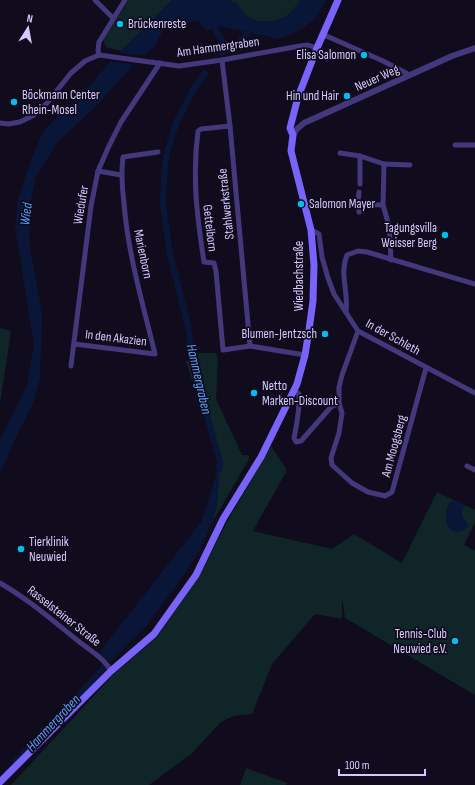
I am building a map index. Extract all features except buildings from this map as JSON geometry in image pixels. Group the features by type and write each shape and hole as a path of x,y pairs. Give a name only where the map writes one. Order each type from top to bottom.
{"main road":[{"name":"Wiedbachstraße","path":"0,782 111,671 154,634 196,575 223,519 261,457 294,391 305,355 313,301 314,265 311,230 292,151 293,135 290,128 294,108 322,34 338,0"}],"street":[{"path":"95,0 113,18"},
{"path":"0,123 8,124 20,122 34,115 47,103 71,73 86,61 99,55 99,42 125,0"},
{"path":"322,34 383,61 406,73 407,76"},
{"name":"Am Hammergraben","path":"99,55 179,66 300,46 308,45 317,48"},
{"name":"Neuer Weg","path":"293,135 304,123 407,76 475,48"},
{"name":"Stahlwerkstraße","path":"222,60 230,126 250,346"},
{"name":"Wiedufer","path":"71,366 91,206 98,171 121,122 160,63"},
{"name":"Gettelborn","path":"230,126 201,129 198,131 195,156 196,208 204,262 214,263 216,271 224,350 250,346"},
{"path":"454,145 475,145"},
{"name":"Marienborn","path":"155,354 131,260 126,230 121,175 123,157 158,152"},
{"path":"340,153 360,156 384,164 410,165"},
{"path":"360,156 360,184"},
{"path":"384,164 383,205 389,226 391,260"},
{"path":"98,171 121,175"},
{"path":"359,192 359,212"},
{"path":"360,204 383,205"},
{"name":"In der Schleth","path":"311,230 319,234 322,257 334,294 358,332 475,393"},
{"path":"346,312 347,306 344,265 347,255 358,251 367,252 475,284"},
{"name":"Am Moogsberg","path":"358,332 339,387 339,403 342,413 331,458 332,465 352,484 368,492 386,496 392,492 426,368"},
{"name":"In den Akazien","path":"74,344 155,354"},
{"path":"250,346 305,355"},
{"path":"294,391 299,394 300,402 300,413 294,438 296,442 301,442 331,407 339,403"},
{"path":"467,466 475,470"},
{"name":"Rasselsteiner Straße","path":"0,583 18,594 94,654 108,666 111,671"}],"green space":[{"path":"129,0 172,0 121,51 106,47 103,40"},
{"path":"227,0 301,0 288,15 276,20 259,22 249,18 236,4"},
{"path":"0,328 11,331 0,404"},
{"path":"197,353 216,353 218,359 216,399 242,455 249,455 249,459 212,523 217,504 220,462 186,362"},
{"path":"271,446 287,470 253,531 332,549 354,534 402,563 437,492 475,510 475,522 464,545 475,551 475,695 345,618 342,597 342,619 315,614 272,664 252,714 233,716 221,722 191,754 149,785 11,785 114,674 157,637 199,577 227,522"},
{"path":"246,768 287,783 286,785 240,785"}],"water":[{"name":"Wied","path":"172,0 227,0 237,3 246,16 260,22 276,21 288,15 301,0 327,0 314,20 298,31 279,39 219,26 206,31 199,21 166,25 154,47 133,65 97,105 57,143 36,177 29,208 30,247 42,315 40,379 33,403 14,441 0,474 0,440 27,386 34,345 15,226 18,199 31,160 44,130 87,89 110,62"},
{"path":"220,462 217,504 212,523 200,549 184,575 147,625 110,662 99,653 202,521"},
{"path":"453,501 461,503 464,506 462,515 468,524 468,527 456,532 448,527 446,522 449,503"}],"pier":[{"path":"117,52 146,56 136,65 108,61"}],"waterway":[{"path":"211,22 227,49"},
{"name":"Hammergraben","path":"221,53 237,44 254,27"},
{"name":"Hammergraben","path":"205,73 192,92 176,123 166,156 163,204 170,254 188,326 193,364 220,462 219,469"},
{"name":"Hammergraben","path":"15,762 54,723 104,667"}],"place":[{"name":"Brückenreste","path":"120,24"},
{"name":"Elisa Salomon","path":"364,55"},
{"name":"Hin und Hair","path":"347,96"},
{"name":"Böckmann Center Rhein-Mosel","path":"14,102"},
{"name":"Salomon Mayer","path":"301,204"},
{"name":"Tagungsvilla Weisser Berg","path":"445,235"},
{"name":"Blumen-Jentzsch","path":"325,334"},
{"name":"Netto Marken-Discount","path":"254,393"},
{"name":"Tierklinik Neuwied","path":"21,549"},
{"name":"Tennis-Club Neuwied e.V.","path":"455,641"}]}
